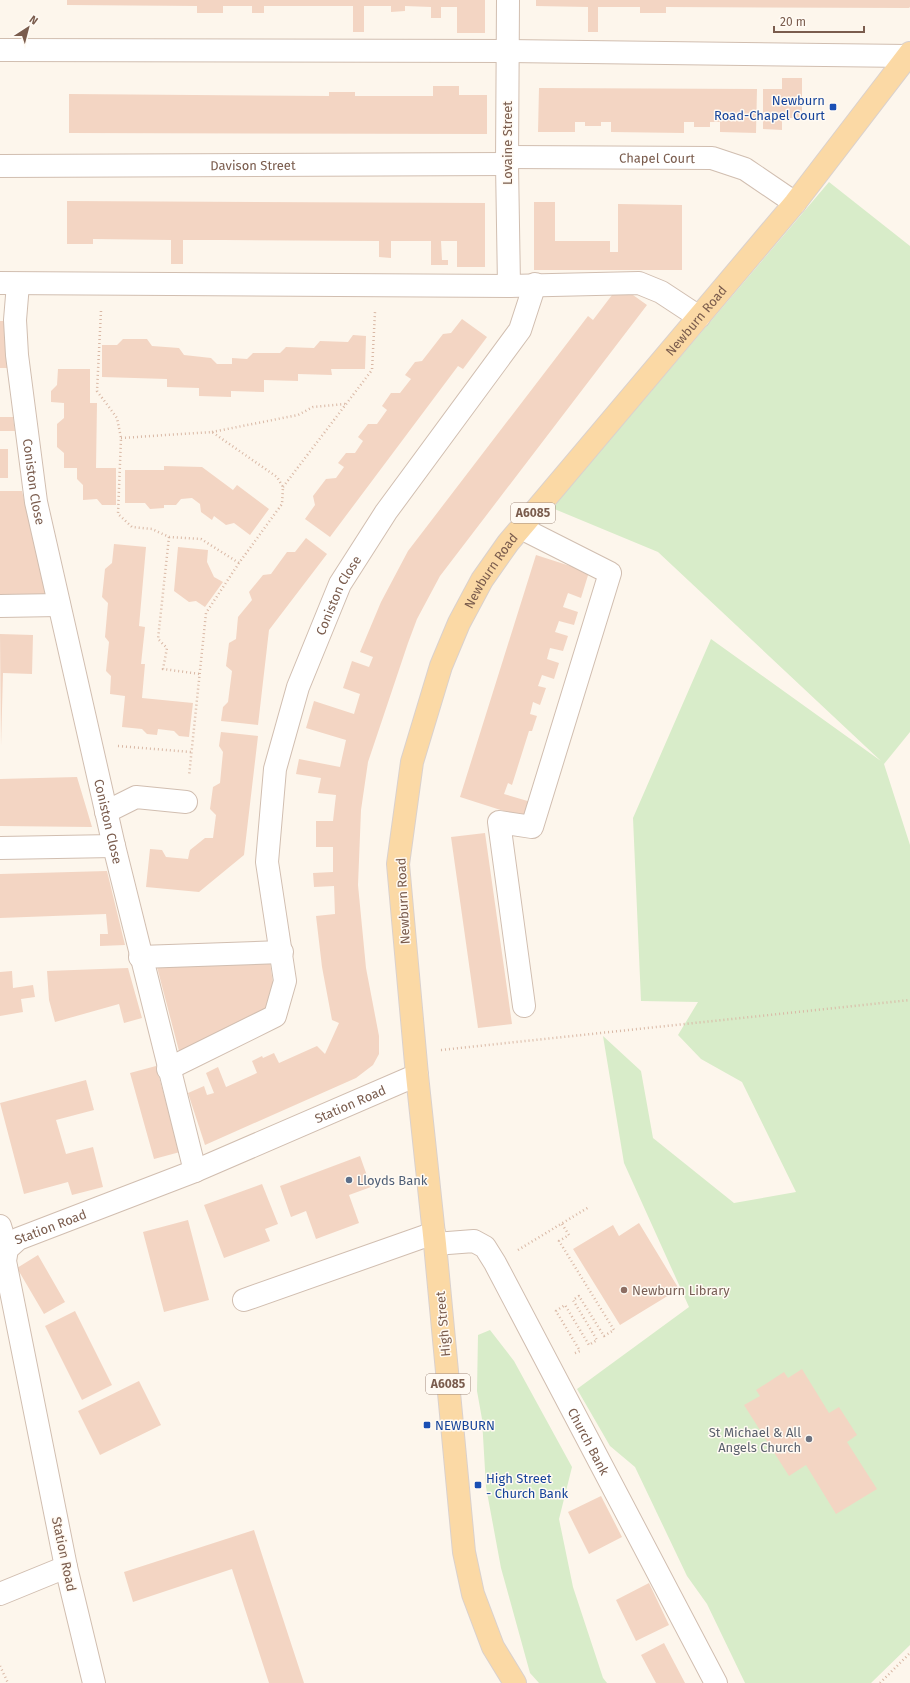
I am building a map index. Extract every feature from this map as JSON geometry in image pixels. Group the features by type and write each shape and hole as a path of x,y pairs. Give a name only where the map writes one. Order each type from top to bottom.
{"main road":[{"name":"Newburn Road","path":"417,1075 398,864 412,762 441,666 459,623 482,580 521,528 795,204 909,55"},
{"name":"High Street","path":"417,1075 435,1238 464,1552 475,1600 493,1647 515,1683"}],"street":[{"name":"Lovaine Street","path":"508,0 507,161 509,286"},
{"path":"0,50 508,51 909,55"},
{"name":"Chapel Court","path":"507,161 712,158 745,170 795,204"},
{"name":"Davison Street","path":"0,166 507,161"},
{"path":"9,283 509,286 535,284 639,283 661,292 699,317"},
{"name":"Coniston Close","path":"9,283 15,320 17,355 36,502 89,743 140,957 195,1171"},
{"name":"Coniston Close","path":"168,1069 275,1016 285,980 282,952 267,862 275,769 298,687 340,584 386,512 520,330 535,284"},
{"path":"521,528 610,572 532,827 499,822 524,1006"},
{"path":"0,606 59,605"},
{"path":"106,812 136,797 186,802"},
{"path":"0,848 114,846"},
{"path":"140,957 282,952"},
{"name":"Station Road","path":"94,1683 66,1567 5,1261 7,1249 18,1239 195,1171 417,1075"},
{"path":"0,1226 7,1249"},
{"name":"Church Bank","path":"244,1300 435,1238 474,1241 485,1247 495,1263 716,1683"},
{"path":"0,1594 66,1567"}],"path":[{"path":"102,284 97,391 117,418 121,438 118,514 132,527 152,529 169,537 201,539 239,563"},
{"path":"186,802 206,613 239,563 282,504 283,487 372,370 376,285"},
{"path":"121,438 212,432 298,415 313,407 346,404"},
{"path":"212,432 277,478 283,487"},
{"path":"169,537 158,639 166,648 163,669 200,674"},
{"path":"89,743 191,752"},
{"path":"440,1050 910,1000"},
{"path":"513,1253 589,1208"},
{"path":"562,1224 569,1234 559,1240 614,1330 604,1336 579,1296 573,1300 597,1340 590,1345 565,1305 556,1311 580,1351 573,1355 569,1348"},
{"path":"880,1683 910,1653"},
{"path":"0,1666 8,1683"}],"green space":[{"path":"829,182 910,246 910,732 884,764 910,845 910,1645 871,1683 745,1683 707,1604 687,1576 635,1467 610,1446 577,1389 689,1307 624,1163 603,1036 641,1071 653,1138 734,1203 796,1192 742,1082 701,1059 678,1035 698,1002 641,1001 633,818 711,639 881,761 658,552 552,508"},
{"path":"490,1330 514,1361 572,1467 559,1519 573,1587 603,1678 607,1683 539,1683 530,1673 501,1568 486,1487 482,1419 477,1391 478,1335"}],"building":[{"path":"67,0 485,0 485,33 457,33 457,7 441,7 441,18 431,18 431,7 405,6 405,11 391,12 391,6 364,6 364,32 353,32 353,6 264,6 264,13 252,13 252,6 223,6 223,13 197,13 197,6 67,5"},
{"path":"536,0 910,0 910,7 666,7 666,13 640,13 640,7 598,7 598,32 588,32 588,7 536,6"},
{"path":"782,78 802,78 802,118 782,118 782,130 763,129 763,89 782,89"},
{"path":"433,86 459,86 459,95 487,95 487,134 69,133 69,94 329,96 329,92 355,92 355,96 433,96"},
{"path":"539,88 757,89 756,133 720,132 720,122 710,122 710,127 694,127 694,122 684,122 684,133 611,132 611,122 601,122 601,126 585,126 585,122 575,122 575,132 538,132"},
{"path":"67,201 485,203 485,267 457,267 457,241 441,241 442,260 448,260 448,265 431,265 431,241 391,241 391,258 379,257 379,241 223,240 183,240 183,264 171,264 171,240 93,239 93,244 67,244"},
{"path":"534,202 555,202 555,241 610,241 610,252 618,252 618,204 682,205 682,270 534,270"},
{"path":"612,295 633,295 647,305 440,576 417,619 368,762 361,810 358,885 366,968 379,1036 379,1054 373,1065 356,1078 205,1145 188,1093 204,1086 207,1095 214,1093 206,1073 218,1067 226,1087 257,1073 252,1061 262,1056 263,1058 274,1053 279,1063 317,1046 325,1054 339,1023 332,1020 322,967 316,916 335,914 334,886 314,887 313,873 333,872 333,847 316,847 316,821 333,821 336,795 318,793 321,778 296,774 299,759 340,767 346,740 306,728 314,701 354,714 360,694 343,688 352,661 369,667 373,657 360,652 381,602 408,551 588,316 593,320"},
{"path":"462,319 487,337 463,369 458,366 330,537 305,519 315,505 313,496 326,479 336,478 344,467 338,463 346,453 355,453 363,441 358,437 368,424 377,424 387,410 382,406 391,393 400,393 411,379 405,375 415,362 422,361 443,334 451,333"},
{"path":"0,321 4,321 7,368 0,368"},
{"path":"353,335 366,336 365,369 331,369 332,375 298,374 298,381 264,380 264,392 231,391 231,397 199,396 199,388 167,387 167,379 102,377 102,345 117,345 123,339 147,339 152,346 179,348 184,355 211,358 217,364 232,364 232,358 247,359 253,353 280,353 286,347 314,348 320,341 348,342"},
{"path":"58,369 90,369 90,403 97,403 96,468 116,468 116,505 102,505 97,499 83,500 83,485 77,479 77,468 64,468 64,453 57,447 57,424 64,418 64,403 51,402 51,391 57,385"},
{"path":"0,417 13,417 15,431 0,431"},
{"path":"0,449 8,449 8,478 0,478"},
{"path":"164,466 202,467 233,490 237,485 269,509 250,535 234,523 226,525 214,516 212,520 201,512 200,504 192,498 181,499 176,505 164,505 164,508 150,509 145,503 125,503 125,470 164,470"},
{"path":"0,491 22,491 47,596 0,596"},
{"path":"306,538 327,554 269,630 258,725 221,721 223,707 228,702 232,671 226,666 229,643 236,639 238,617 252,600 249,592 263,575 271,574 287,552 295,552"},
{"path":"114,544 146,547 139,626 145,627 141,664 145,664 142,698 193,703 189,737 179,736 174,731 158,729 157,735 147,734 142,729 122,727 125,696 110,694 111,676 106,671 109,642 105,637 108,603 102,597 105,569 112,563"},
{"path":"178,547 208,550 207,562 214,577 223,582 205,607 196,601 189,602 174,591"},
{"path":"536,555 589,572 581,598 568,593 563,607 578,612 574,625 559,621 555,632 568,636 563,651 550,648 547,659 559,663 554,679 542,675 538,686 546,688 540,705 533,702 530,714 537,716 532,731 529,731 512,785 508,783 504,794 531,802 526,818 460,797"},
{"path":"0,634 33,635 32,674 3,673 1,746"},
{"path":"221,732 258,736 244,855 199,892 146,887 150,849 162,850 166,857 188,859 190,850 205,838 213,838 216,815 210,809 213,787 220,783 223,752 219,746"},
{"path":"77,777 92,827 0,826 0,779"},
{"path":"485,833 512,1024 478,1028 451,837"},
{"path":"107,871 125,945 100,946 100,934 108,934 106,914 0,918 0,874"},
{"path":"270,962 273,983 264,1013 247,1022 179,1051 157,967"},
{"path":"128,968 142,1018 124,1023 119,1004 55,1022 49,1000 47,971"},
{"path":"12,971 13,988 33,985 35,997 21,999 23,1012 0,1016 0,972"},
{"path":"156,1066 180,1152 154,1159 130,1073"},
{"path":"86,1080 94,1110 56,1120 66,1154 93,1147 103,1187 72,1195 68,1182 24,1194 0,1103"},
{"path":"360,1156 371,1187 349,1195 359,1223 316,1239 306,1211 291,1217 280,1186"},
{"path":"262,1184 278,1224 265,1229 270,1241 224,1258 204,1205"},
{"path":"188,1220 209,1300 164,1312 143,1232"},
{"path":"639,1223 679,1289 620,1325 573,1249 613,1225 619,1236"},
{"path":"38,1255 65,1302 44,1314 17,1268"},
{"path":"75,1311 112,1385 82,1400 45,1326"},
{"name":"St Michael & All Angels Church","path":"802,1369 829,1413 839,1407 857,1435 847,1442 877,1489 836,1514 806,1465 789,1476 744,1405 760,1396 756,1390 784,1372 788,1378"},
{"path":"139,1381 161,1425 100,1455 78,1411"},
{"path":"601,1496 622,1537 589,1554 568,1512"},
{"path":"254,1530 304,1683 269,1683 232,1569 133,1602 124,1572"},
{"path":"649,1583 669,1625 636,1641 616,1600"},
{"path":"664,1643 685,1683 656,1683 641,1655"}],"place":[{"name":"Newburn Road-Chapel Court","path":"833,107"},
{"name":"Lloyds Bank","path":"349,1180"},
{"name":"Newburn Library","path":"624,1290"},
{"name":"NEWBURN","path":"427,1425"},
{"name":"St Michael & All Angels Church","path":"809,1439"},
{"name":"High Street - Church Bank","path":"478,1485"}]}
